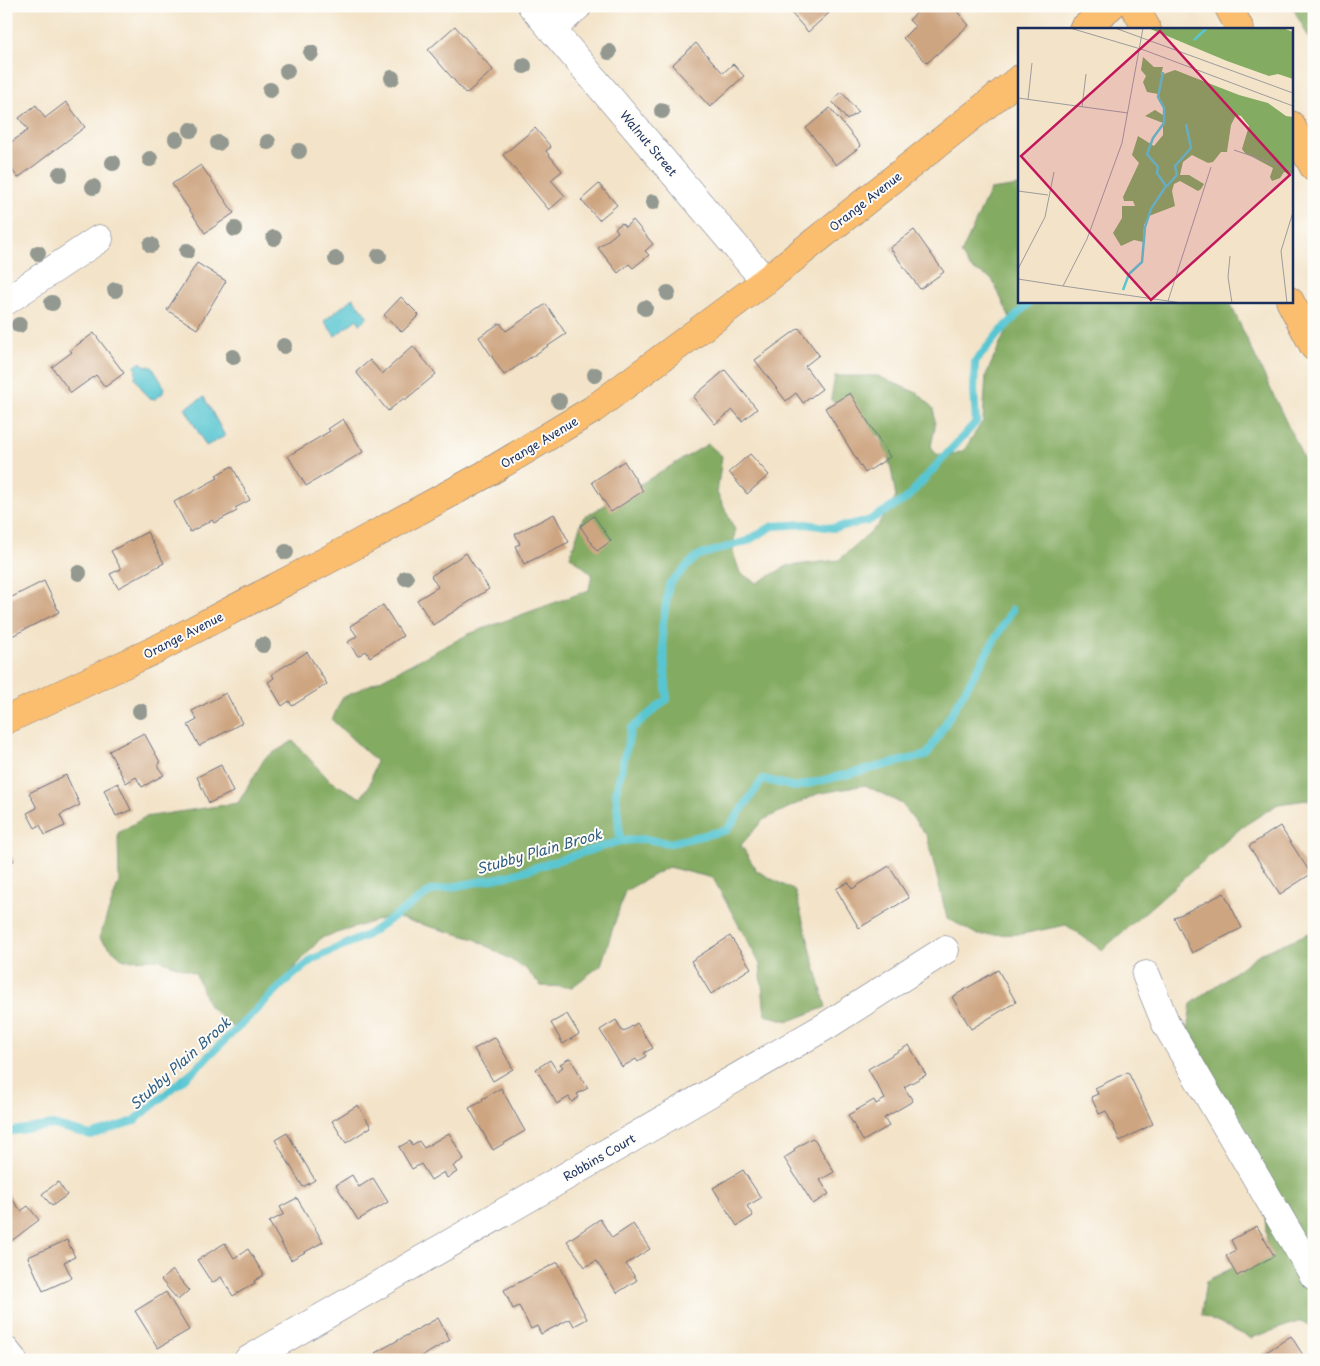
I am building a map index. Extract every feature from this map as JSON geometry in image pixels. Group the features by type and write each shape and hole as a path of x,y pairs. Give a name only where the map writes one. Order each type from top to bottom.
{"main road":[{"path":"1084,28 1112,6"},
{"path":"1228,6 1239,28"},
{"name":"Orange Avenue","path":"6,720 157,649 342,553 484,475 592,410 765,281 1018,80"},
{"path":"1292,127 1314,168"},
{"path":"1291,302 1314,347"}],"street":[{"name":"Walnut Street","path":"532,6 765,281"},
{"path":"552,29 578,6"},
{"path":"6,301 99,238"},
{"name":"Robbins Court","path":"248,1360 826,1026 945,950"},
{"path":"1146,976 1166,1024 1314,1276"},
{"path":"6,1351 13,1360"}],"green space":[{"path":"1292,6 1314,6 1314,47"},
{"path":"1018,186 1018,302 1229,302 1306,464 1314,474 1314,799 1278,804 1242,827 1102,950 1066,925 1022,934 978,935 947,918 927,836 902,804 865,785 817,794 763,820 741,845 757,871 795,891 826,1007 789,1021 765,1015 760,964 713,878 668,867 625,891 601,965 572,987 541,986 525,968 475,939 391,916 321,938 266,1000 232,1027 209,1006 195,973 158,959 124,960 99,938 119,882 118,833 145,817 238,803 265,758 293,741 330,781 361,798 370,784 376,761 332,720 342,698 469,634 589,590 592,574 570,556 583,518 708,444 722,456 717,493 735,530 733,552 740,573 757,583 787,566 839,560 878,525 896,497 891,468 881,437 846,415 831,399 835,376 878,376 919,394 934,409 935,427 931,446 936,454 947,457 964,450 983,421 986,375 1011,320 992,279 970,268 961,254 990,190"},
{"path":"1314,931 1314,1328 1301,1321 1251,1338 1201,1315 1206,1281 1267,1251 1265,1209 1186,1040 1191,1004 1259,954"}],"water":[{"path":"353,298 368,317 360,324 357,319 335,336 324,321"},
{"path":"141,362 152,367 164,386 163,393 155,399 148,398 135,378 136,370 134,367"},
{"path":"204,397 225,436 206,446 185,408"}],"building":[{"path":"785,6 828,6 825,9 829,13 808,32"},
{"path":"924,6 952,6 969,25 927,63 903,38 915,26 909,20"},
{"path":"455,26 493,70 466,94 428,50"},
{"path":"696,43 723,73 733,64 744,76 710,107 672,65"},
{"path":"842,92 858,112 847,120 832,101"},
{"path":"66,102 85,127 18,178 6,162 6,146 28,130 19,118 36,105 45,118"},
{"path":"830,108 861,146 836,165 806,128"},
{"path":"535,128 551,147 546,151 562,171 551,180 565,196 549,210 503,155"},
{"path":"201,165 234,213 205,233 172,184"},
{"path":"599,184 617,205 599,220 581,200"},
{"path":"633,220 653,244 645,251 649,255 633,268 629,264 618,273 598,248 618,232 615,228 622,223 625,227"},
{"path":"914,230 944,272 920,289 890,248"},
{"path":"197,263 226,281 197,329 167,310"},
{"path":"401,297 419,315 402,332 384,315"},
{"path":"546,304 566,334 504,375 479,337 500,323 506,331"},
{"path":"799,328 819,355 805,366 822,389 803,403 796,393 786,401 755,360"},
{"path":"94,333 124,373 105,387 96,375 71,393 52,367 72,352 70,350"},
{"path":"413,346 436,374 405,400 404,398 388,411 356,372 370,360 382,374"},
{"path":"725,370 757,409 742,421 733,410 715,424 693,397"},
{"path":"850,393 890,457 865,473 825,408"},
{"path":"343,419 363,452 306,486 288,456 330,431 328,429"},
{"path":"750,454 769,475 747,494 729,472"},
{"path":"624,461 643,491 611,512 592,482"},
{"path":"232,466 250,500 235,508 237,511 214,523 212,520 190,532 174,502 218,478 216,475"},
{"path":"554,514 569,542 524,564 515,546 520,544 515,534"},
{"path":"594,516 611,541 597,551 580,526"},
{"path":"147,532 164,563 118,588 110,574 121,569 111,551"},
{"path":"466,553 489,589 433,625 417,600 438,587 431,576"},
{"path":"44,581 59,612 6,639 6,600"},
{"path":"383,605 403,636 370,657 366,651 358,656 348,642 357,636 350,626"},
{"path":"307,652 327,684 292,706 289,701 282,706 268,682 274,678 272,674"},
{"path":"226,693 242,723 199,746 188,725 197,720 192,711"},
{"path":"144,733 160,762 158,767 164,775 142,787 136,777 126,783 109,751"},
{"path":"221,765 233,792 209,803 197,777"},
{"path":"66,775 80,805 60,815 65,826 45,835 40,825 35,828 27,813 37,808 29,793"},
{"path":"118,783 131,810 116,816 104,790"},
{"path":"1280,826 1311,874 1280,894 1249,846"},
{"path":"8,849 14,861 6,865 6,850"},
{"path":"889,866 909,898 859,928 836,889 848,882 852,889"},
{"path":"1224,893 1242,928 1192,953 1174,918"},
{"path":"730,936 751,968 711,994 691,961"},
{"path":"998,970 1016,1002 971,1029 952,997"},
{"path":"567,1014 579,1034 563,1044 551,1023"},
{"path":"616,1020 623,1032 637,1023 653,1048 644,1053 646,1056 638,1062 636,1059 622,1067 600,1030"},
{"path":"495,1037 513,1069 493,1081 474,1049"},
{"path":"909,1045 926,1075 904,1087 913,1101 884,1118 889,1126 863,1141 848,1115 874,1100 876,1104 885,1099 868,1069"},
{"path":"570,1058 588,1088 577,1094 579,1097 572,1102 569,1097 557,1104 536,1069 550,1060 557,1071 563,1067 560,1064"},
{"path":"1128,1072 1153,1124 1120,1141 1106,1111 1099,1114 1091,1097 1098,1094 1095,1088"},
{"path":"501,1088 525,1131 493,1150 469,1108"},
{"path":"358,1105 371,1127 346,1143 332,1121"},
{"path":"287,1133 315,1180 303,1187 275,1140"},
{"path":"449,1133 464,1159 453,1166 457,1172 447,1178 444,1172 431,1180 421,1164 412,1169 399,1147 410,1141 412,1145 419,1141 424,1148"},
{"path":"812,1138 834,1172 820,1180 829,1194 813,1204 784,1158 795,1151 794,1149"},
{"path":"743,1170 761,1198 747,1206 753,1216 737,1226 713,1188"},
{"path":"352,1175 359,1187 373,1178 388,1202 358,1220 336,1185"},
{"path":"58,1182 67,1195 52,1206 42,1194"},
{"path":"6,1191 21,1211 28,1206 39,1220 10,1242 6,1237"},
{"path":"297,1198 323,1242 291,1260 269,1222 284,1214 280,1207"},
{"path":"600,1219 612,1238 633,1224 650,1249 626,1264 637,1280 617,1293 596,1261 585,1267 567,1241"},
{"path":"1257,1226 1274,1256 1237,1276 1226,1256 1236,1250 1231,1240"},
{"path":"67,1240 75,1257 64,1262 72,1278 43,1291 28,1257"},
{"path":"225,1243 234,1258 248,1249 264,1275 254,1281 255,1283 233,1296 221,1277 212,1283 197,1260"},
{"path":"558,1262 587,1319 574,1326 570,1319 541,1334 537,1326 531,1329 519,1306 513,1309 504,1290"},
{"path":"172,1270 189,1290 178,1300 161,1280"},
{"path":"166,1292 189,1330 158,1348 135,1311"},
{"path":"438,1318 450,1340 421,1357 422,1360 379,1360 375,1353"},
{"path":"1291,1336 1306,1360 1254,1360"}],"waterway":[{"name":"Stubby Plain Brook","path":"6,1132 53,1125 91,1135 134,1121 192,1072 286,981 313,959 367,935 431,891 508,876 620,841 616,792 631,729 667,699 662,629 669,584 697,556 747,541 773,526 806,524 833,528 868,521 906,499 976,422 975,362 998,334 1030,302"},
{"path":"620,841 644,839 670,843 727,830 763,779 795,787 927,755 1012,610"}]}
